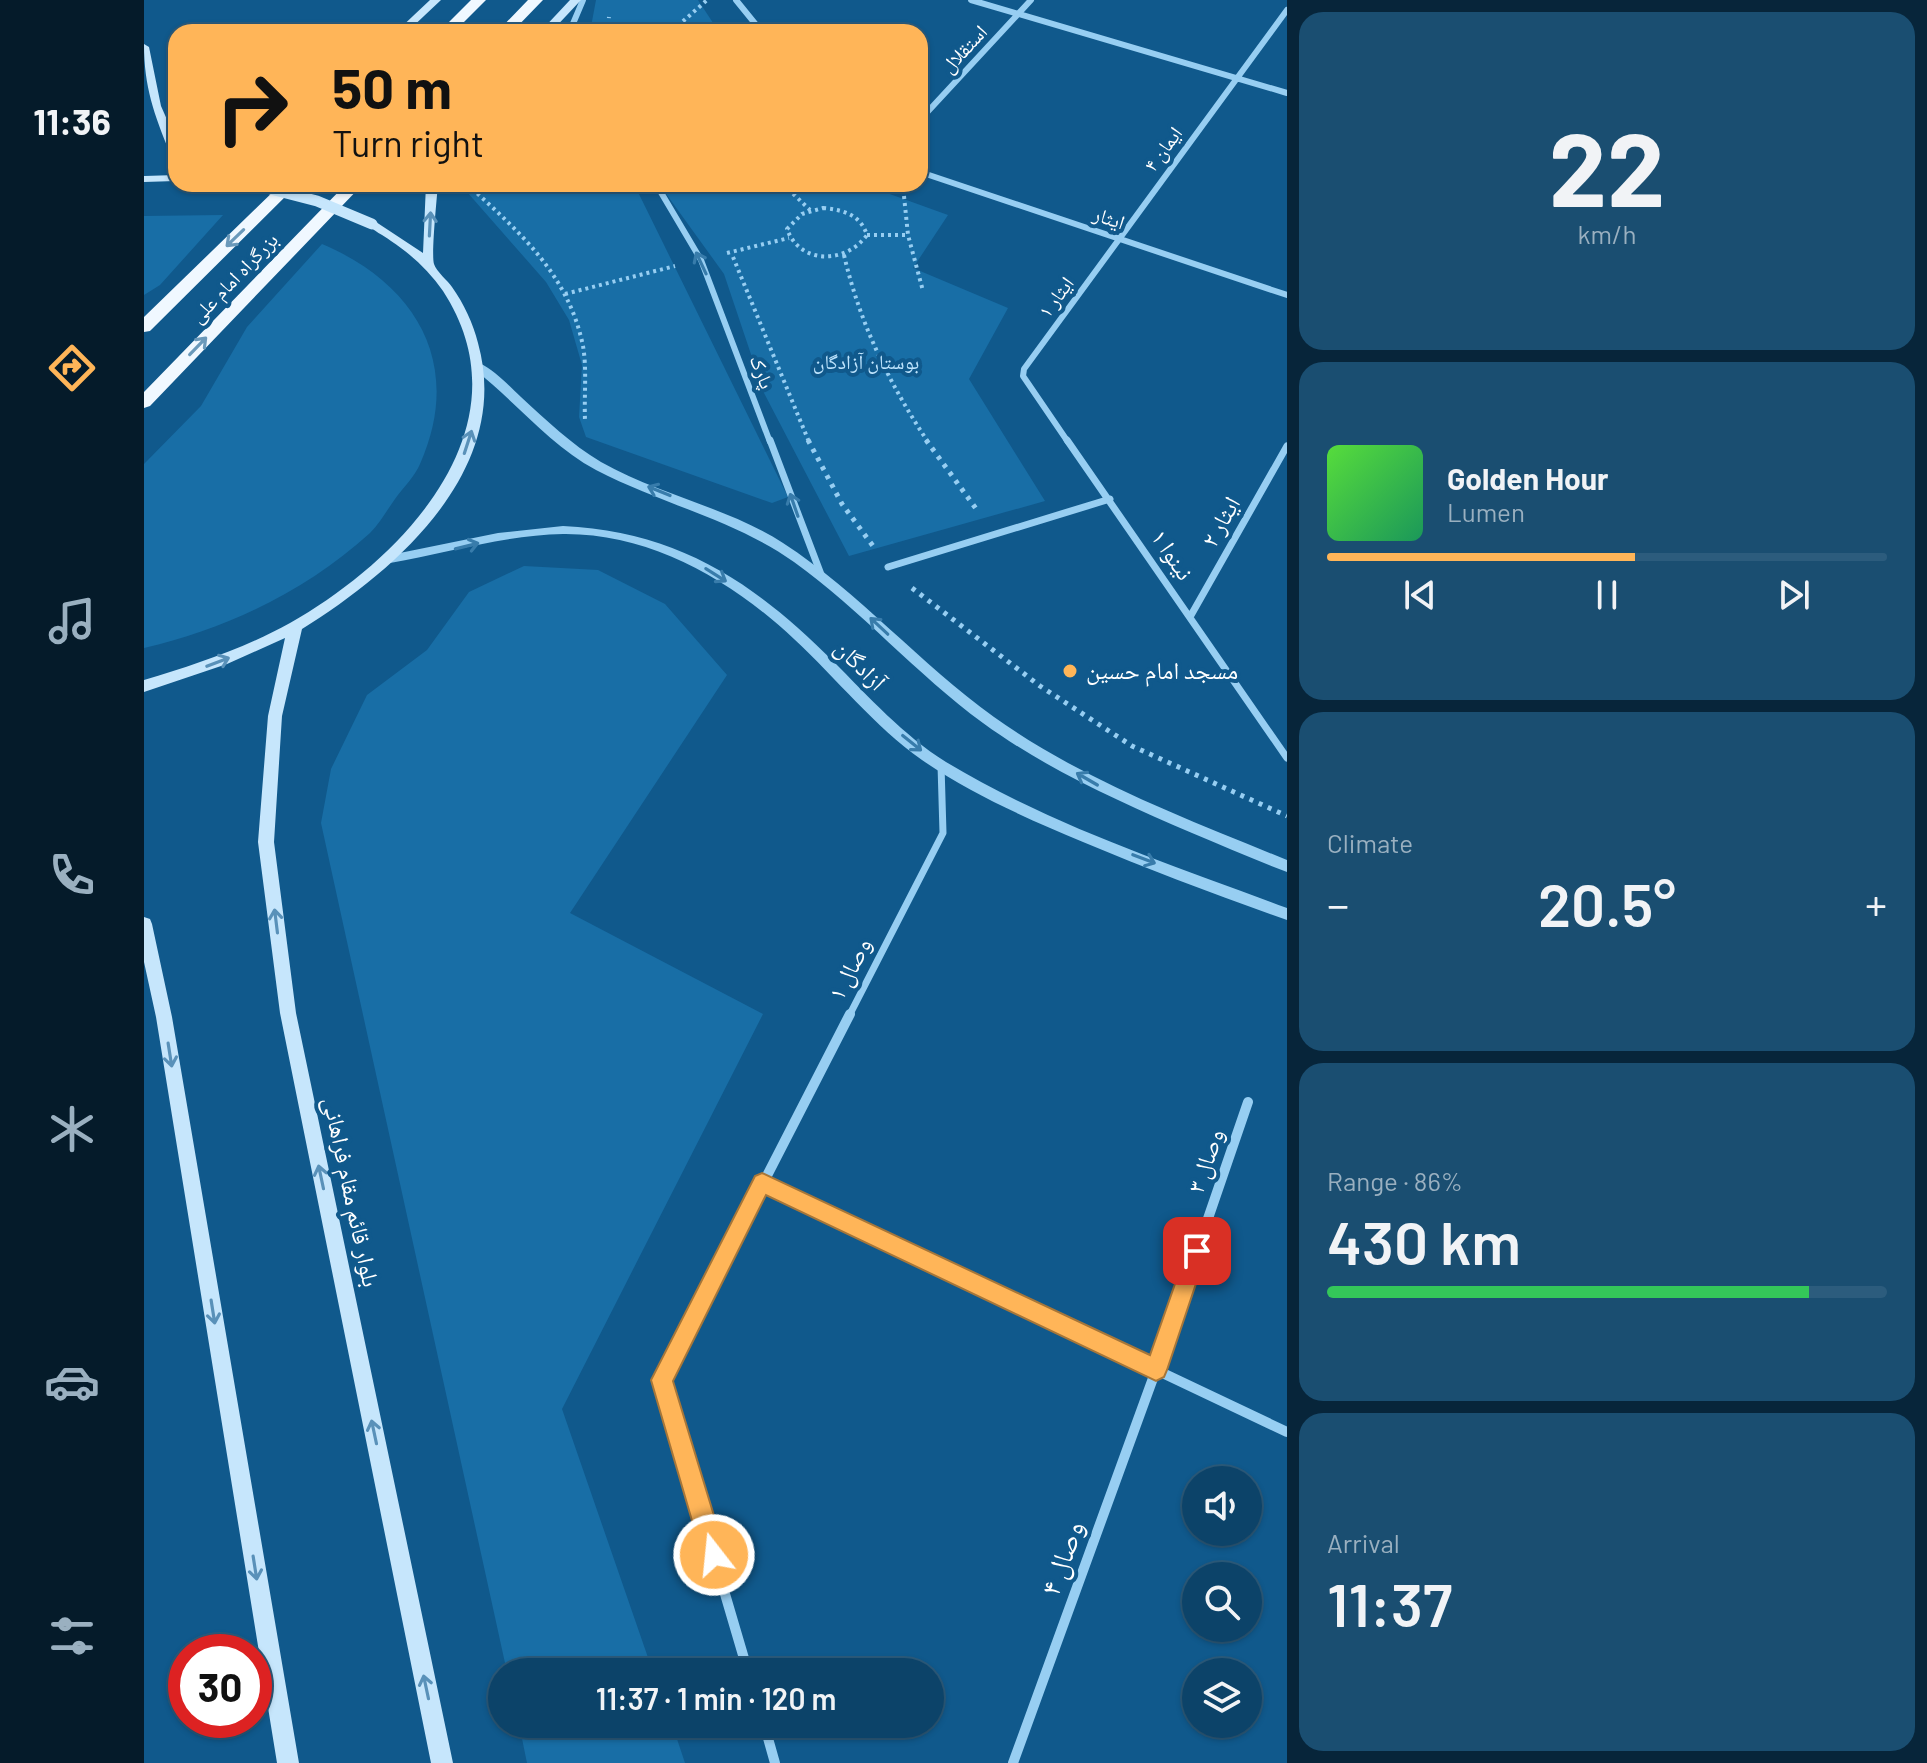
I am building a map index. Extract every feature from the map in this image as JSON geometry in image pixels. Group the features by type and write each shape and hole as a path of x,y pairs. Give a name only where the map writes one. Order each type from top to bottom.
{"highway":[{"path":"454,24 479,0"},
{"path":"512,24 536,0"},
{"name":"بزرگراه امام علی","path":"144,327 282,192"},
{"name":"بزرگراه امام علی","path":"144,402 347,192"}],"main road":[{"path":"410,24 436,0"},
{"path":"553,24 576,0"},
{"path":"144,47 156,106 168,134"},
{"path":"145,124 156,106"},
{"path":"144,179 168,178"},
{"path":"144,686 218,663 295,627 346,595 390,559 433,511 462,462 477,413 479,367 463,311 428,263 391,234 372,224 307,197 285,192"},
{"path":"428,263 432,192"},
{"name":"بلوار قائم مقام فراهانی","path":"295,627 275,716 266,842 286,998 442,1763"},
{"path":"144,924 164,1017 288,1763"},
{"path":"144,999 164,1017"}],"street":[{"path":"573,24 583,0"},
{"path":"736,0 756,24"},
{"path":"971,0 1287,93"},
{"name":"استقلال","path":"928,111 1031,0"},
{"name":"ایمان ۴","path":"1118,238 1287,10"},
{"name":"ایثار","path":"928,175 1287,295"},
{"name":"پارک","path":"661,192 706,272 822,578"},
{"name":"ایثار ۱","path":"1023,376 1024,369 1118,238"},
{"name":"آزادگان","path":"479,367 510,390 563,442 600,466 755,533 822,578 870,618 935,680 1017,739 1111,792 1287,866"},
{"name":"نینوا ۱","path":"1023,376 1287,758"},
{"name":"ایثار ۲","path":"1190,617 1287,446"},
{"path":"888,567 1110,499"},
{"name":"آزادگان","path":"390,559 500,537 563,530 621,534 651,542 709,570 761,603 819,654 854,693 941,765 1007,800 1102,843 1287,914"},
{"name":"وصال ۱","path":"744,1658 662,1380 943,833 941,765"},
{"name":"وصال ۳","path":"1156,1370 1248,1102"},
{"path":"762,1183 1287,1432"},
{"name":"وصال ۴","path":"1013,1763 1156,1370"},
{"path":"768,1738 775,1763"}],"path":[{"path":"680,24 707,0"},
{"path":"476,192 537,249 565,294 583,347 585,424"},
{"path":"791,192 810,210"},
{"path":"903,192 908,235 923,291"},
{"path":"823,208 850,213 865,227 867,235 856,250 844,255 817,256 794,246 787,229 791,221 810,210 823,208"},
{"path":"867,235 908,235"},
{"path":"844,255 851,293 889,383 925,440 995,534"}],"green space":[{"path":"596,0 698,0 714,24 592,24"},
{"path":"467,192 638,192 788,497 772,503 586,437 579,417 582,365 569,320 546,282"},
{"name":"بوستان آزادگان","path":"665,192 884,192 948,215 913,268 1008,308 969,379 1045,501 849,556 764,393 724,274"},
{"path":"223,215 160,285 144,295 144,216"},
{"path":"322,244 384,281 406,305 423,332 433,361 437,393 432,428 420,464 374,529 319,573 235,619 144,648 144,464 201,406 247,327"},
{"path":"524,566 598,570 665,604 727,675 570,913 763,1014 562,1409 648,1658 504,1658 321,823 331,769 367,695 427,650 469,592"},
{"path":"522,1738 677,1738 685,1763 527,1763"}],"place":[{"name":"مسجد امام حسین","path":"1070,671"}],"route":[{"path":"714,1555 662,1380 762,1183 1156,1370 1197,1251"}]}
